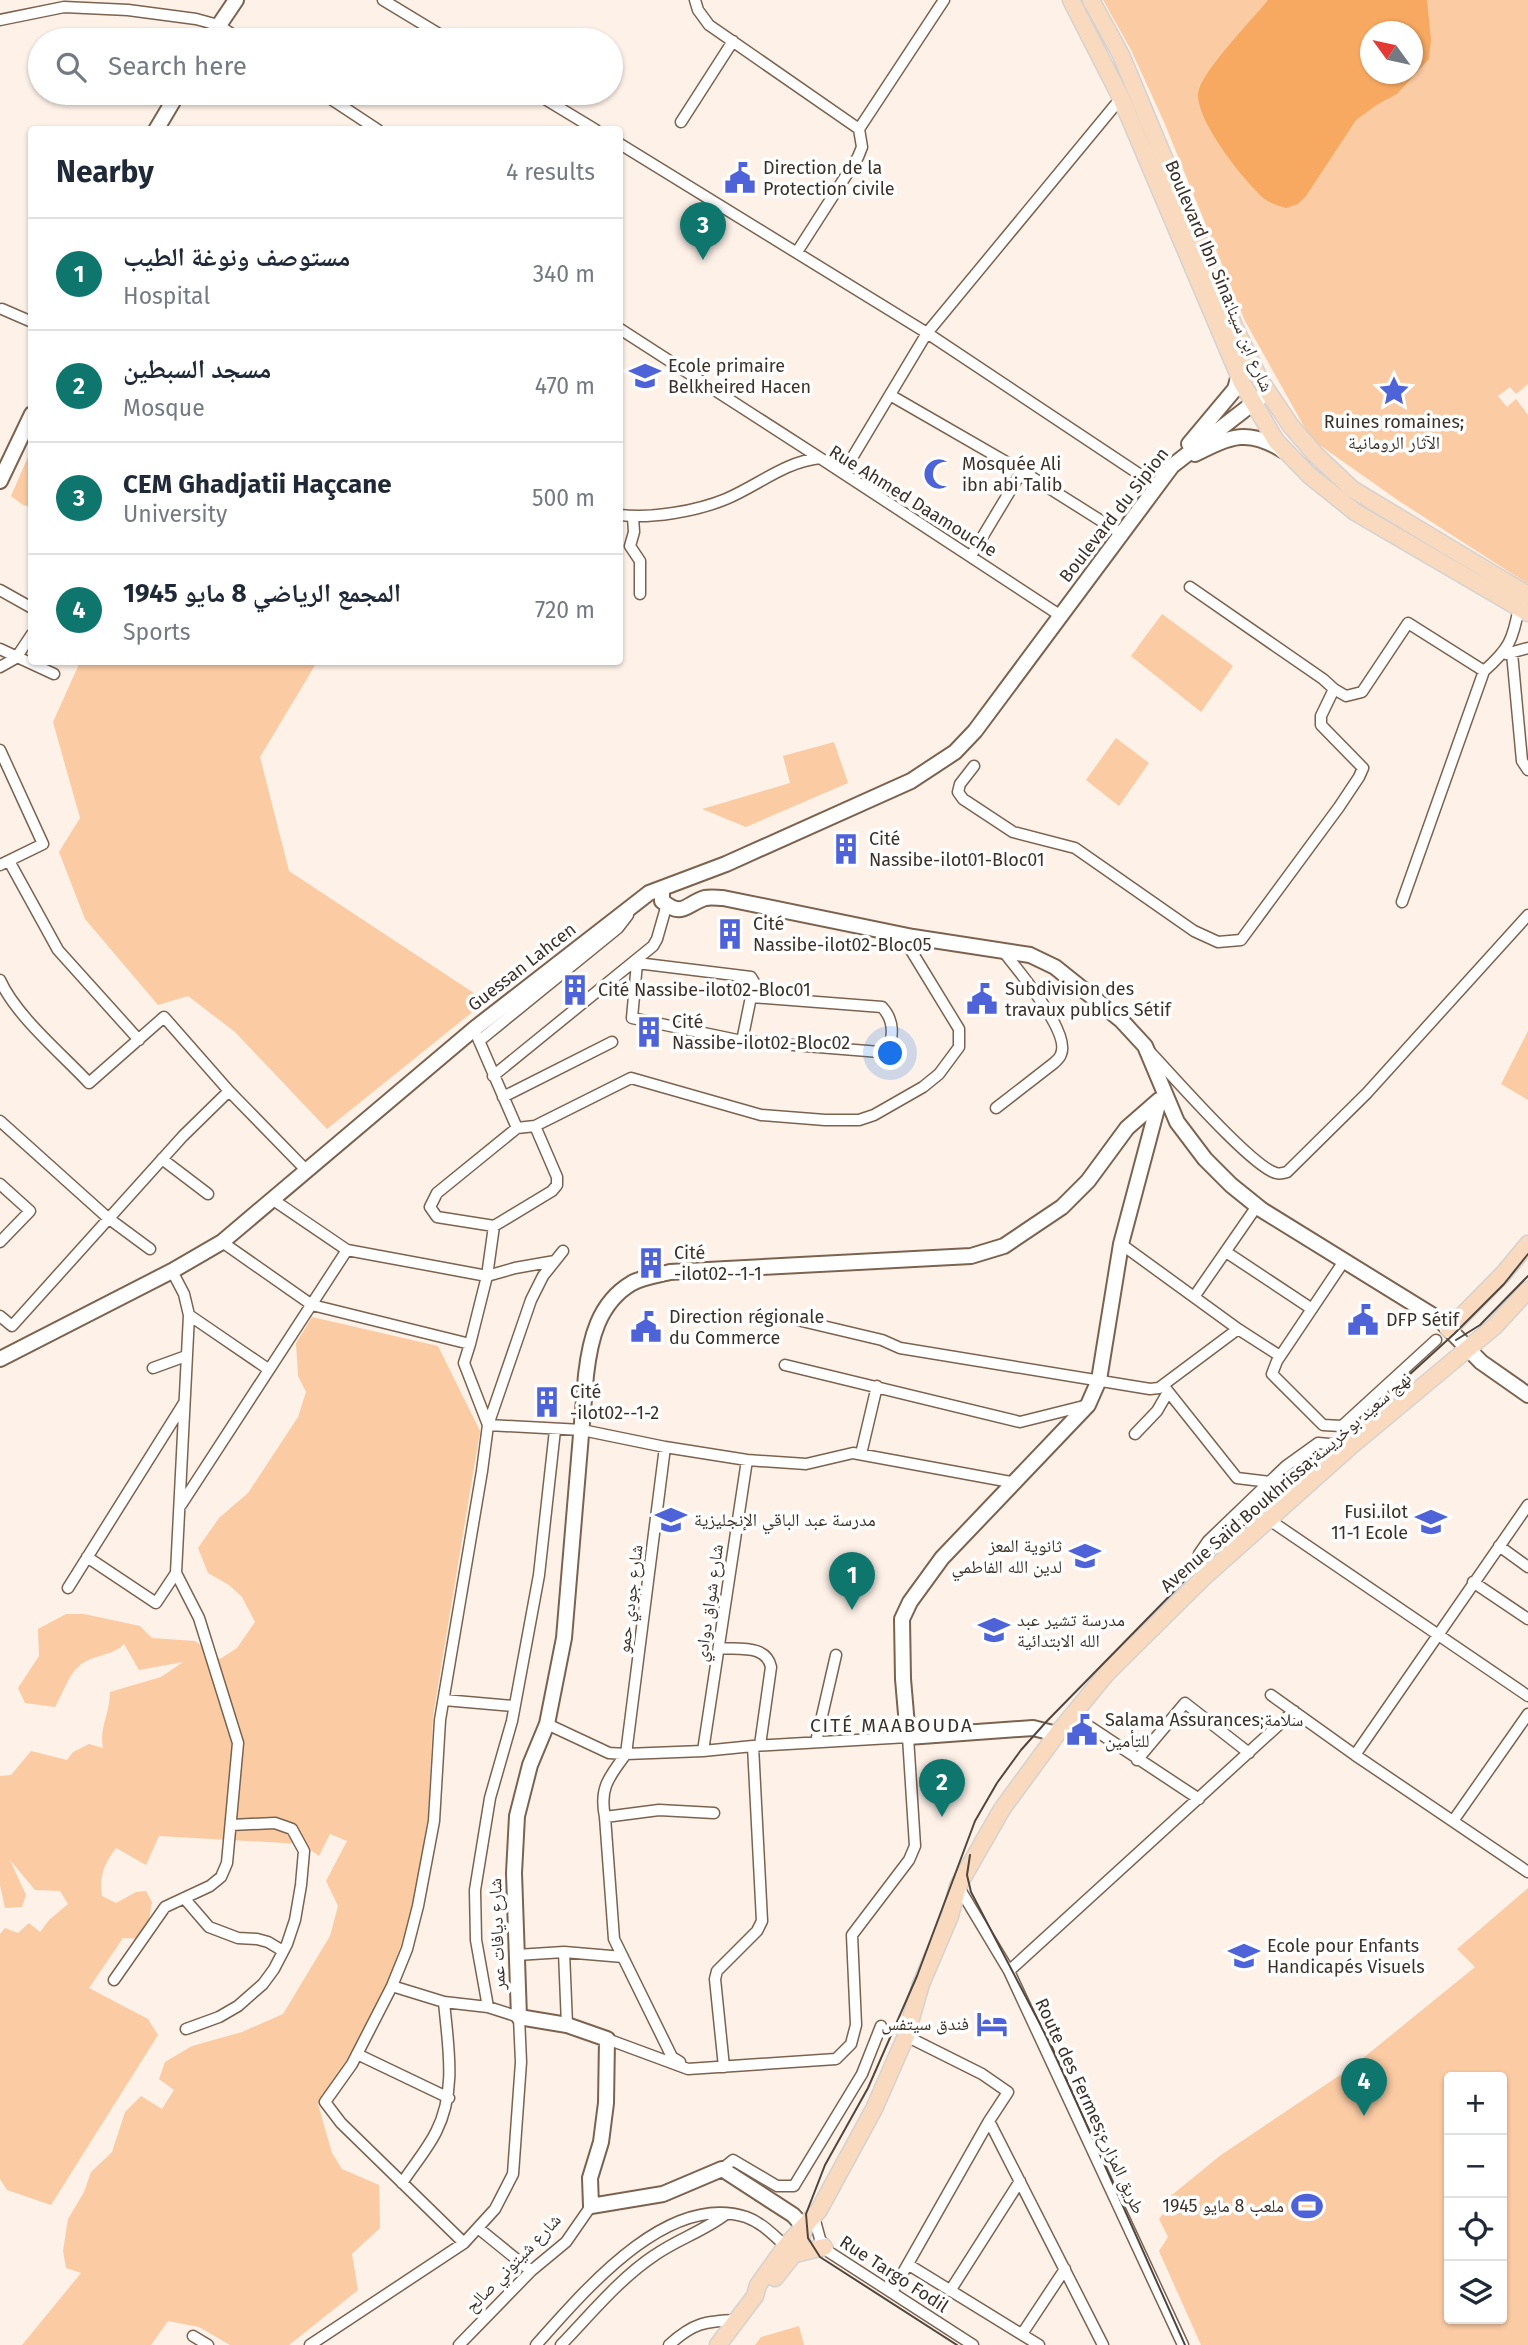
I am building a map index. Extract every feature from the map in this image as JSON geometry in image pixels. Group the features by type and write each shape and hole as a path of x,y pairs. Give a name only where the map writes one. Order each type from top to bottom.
{"main road":[{"name":"Boulevard Ibn Sina:شارع ابن سينا","path":"1071,0 1121,98 1239,375 1276,440 1309,475 1355,512 1525,605"},
{"path":"1091,0 1121,55 1235,328 1268,393 1290,426 1315,454 1353,489 1525,605"},
{"path":"1449,1329 1503,1274 1528,1244"},
{"name":"Avenue Saïd Boukhrissa;نهج سعيد بوخريسة","path":"718,2345 755,2296 767,2287 809,2222 874,2109 906,2036 921,1984 950,1916 958,1886 1002,1809 1057,1734 1107,1673 1203,1578 1351,1446 1495,1326 1528,1290"},
{"path":"790,2250 824,2247"}],"street":[{"path":"216,28 236,0"},
{"path":"383,0 429,28"},
{"path":"695,0 698,10 709,25 859,129"},
{"path":"797,252 858,157 862,147 859,129 944,0"},
{"path":"0,20 64,6 110,5 196,19 223,28"},
{"path":"681,122 733,41"},
{"path":"844,473 927,333 1121,98"},
{"path":"158,126 171,105"},
{"path":"340,105 373,126"},
{"path":"555,105 590,126"},
{"path":"623,146 927,333 1157,486"},
{"path":"2,309 28,320"},
{"path":"623,331 820,458"},
{"path":"1172,466 1235,390 1239,375"},
{"name":"Boulevard du Sipion","path":"1061,615 1172,466 1252,402 1268,393"},
{"path":"890,395 1023,471 1122,534"},
{"path":"0,481 28,422"},
{"path":"1172,466 1216,444 1239,437 1255,436 1287,453"},
{"name":"Rue Ahmed Daamouche","path":"623,515 661,514 705,506 726,499 802,460 820,458 1061,615"},
{"path":"971,556 1023,471"},
{"path":"633,517 631,546 640,561 640,594"},
{"path":"1190,587 1346,696 1362,692 1408,623 1483,671"},
{"path":"0,590 28,606"},
{"path":"1525,605 1507,654 1522,761 1528,771"},
{"name":"Guessan Lahcen","path":"0,1359 172,1271 222,1242 643,897 778,842 911,780 955,752 975,731 1061,615"},
{"path":"0,667 16,658 28,640"},
{"path":"1402,902 1483,671 1507,654 1528,648"},
{"path":"0,649 28,663"},
{"path":"33,665 54,674"},
{"path":"974,766 960,784 958,792 963,799 1013,832 1075,848 1194,931 1218,942 1241,940 1339,807 1363,768 1321,725 1321,716 1334,689"},
{"path":"0,750 43,844 4,863 58,950 139,1040"},
{"path":"662,888 662,901 673,909 684,909 707,898 723,898 901,934 1030,955 1055,967 1121,1020 1230,1136 1276,1173 1287,1172 1367,1093 1528,915"},
{"path":"493,1076 653,946 667,904"},
{"path":"535,1126 557,1177 557,1185 552,1191 494,1226 437,1217 430,1207 438,1193 517,1128 535,1126 631,1077 761,1115 837,1120 874,1115 923,1087 939,1074 959,1047 959,1029 901,934"},
{"path":"996,1108 1062,1054 1062,1043 1054,1021 1003,951"},
{"path":"637,961 747,976 754,982 742,1041"},
{"path":"637,961 632,1018 742,1041 880,1052 887,1051 890,1044 892,1023 882,1007 752,997"},
{"path":"0,980 5,992 19,1009 89,1083 164,1017 229,1091 307,1171"},
{"path":"476,1035 517,1128"},
{"path":"503,1097 612,1042"},
{"path":"1144,1046 1161,1093 1177,1122 1205,1159 1231,1185 1257,1206 1440,1320 1480,1362 1528,1395"},
{"path":"0,1316 12,1326 162,1159 229,1091"},
{"path":"392,1986 444,2002 488,2007 519,2017 567,2025 688,2069 836,2059 851,2043 856,2025 852,1935 909,1860 915,1846 903,1679 902,1619 910,1602 942,1558 1088,1405 1099,1380 1121,1244 1161,1093"},
{"name":"شارع ديافات عمر","path":"310,2345 464,2244 495,2209 513,2174 522,2062 514,1873 517,1816 530,1765 547,1724 564,1638 588,1356 596,1325 606,1308 634,1282 670,1272 971,1256 1004,1245 1062,1207 1088,1181 1127,1128 1161,1093"},
{"path":"0,1121 108,1218 150,1250"},
{"path":"162,1159 208,1194"},
{"path":"0,1184 30,1211 0,1242"},
{"path":"272,1199 348,1250 487,1276 555,1261"},
{"path":"1194,1297 1257,1206"},
{"path":"488,1425 464,1363 487,1276 494,1226"},
{"path":"222,1242 312,1305 470,1344"},
{"path":"1121,1244 1238,1329 1280,1356"},
{"path":"180,1506 348,1250"},
{"path":"464,2244 341,2123 325,2102 357,2054 392,1986 407,1949 434,1821 435,1770 444,1700 488,1425 531,1300 543,1276 563,1251"},
{"path":"1226,1252 1312,1309"},
{"path":"1345,1261 1280,1356 1272,1374 1323,1425 1342,1426 1436,1340"},
{"path":"87,1557 156,1603 176,1573 189,1315 184,1294 172,1271"},
{"path":"189,1315 268,1369"},
{"path":"789,1318 882,1340 900,1348 1150,1389 1165,1388"},
{"path":"1135,1434 1157,1411 1165,1388 1238,1329"},
{"path":"153,1368 186,1356"},
{"path":"785,1365 1020,1422 1088,1405"},
{"path":"861,1454 877,1386"},
{"path":"1165,1388 1237,1478 1269,1482"},
{"path":"68,1588 184,1403"},
{"path":"488,1425 582,1430 747,1460 806,1464 853,1453 1016,1483"},
{"path":"488,2007 476,1940 475,1889 490,1798 514,1706 539,1575 555,1430"},
{"path":"1203,1578 1199,1554 1208,1541 1286,1466 1318,1443 1351,1446"},
{"name":"شارع جودي حمو","path":"626,1754 665,1447"},
{"name":"شارع شواق دوادي","path":"703,1751 747,1460"},
{"path":"1354,1755 1528,1505"},
{"path":"1268,1519 1528,1696"},
{"path":"1499,1546 1528,1567"},
{"path":"114,1980 164,1907 210,1886 221,1877 227,1863 237,1763 236,1731 199,1618 176,1573"},
{"path":"1473,1582 1528,1619"},
{"path":"719,1648 762,1651 769,1657 771,1667 757,1746 762,1921 757,1931 717,1971 715,1979 724,2067"},
{"path":"816,1742 836,1655"},
{"path":"1271,1695 1354,1755 1528,1872"},
{"path":"444,1700 514,1706"},
{"path":"1138,1760 1185,1703 1249,1753"},
{"path":"1009,1971 1294,1711"},
{"path":"1453,1821 1528,1714"},
{"path":"1072,1715 1199,1799"},
{"path":"547,1724 609,1753 626,1754 1033,1728 1057,1734"},
{"path":"1033,1728 1040,1748 1034,1764"},
{"path":"626,1754 612,1772 602,1800 614,1938 672,2057 688,2069"},
{"path":"605,1817 659,1810 714,1813"},
{"path":"186,2029 219,2017 238,2006 263,1984 283,1951 295,1920 304,1851 292,1829 275,1823 231,1825"},
{"name":"Route des Fermes;طريق المزارع","path":"958,1886 1009,1971 1183,2345"},
{"path":"184,1898 199,1919 209,1927 238,1938 257,1938 283,1951"},
{"path":"564,1952 567,2025"},
{"path":"517,1955 564,1952 623,1957"},
{"path":"402,2183 436,2132 449,2098 450,2066 444,2002"},
{"path":"607,2039 606,2103 601,2142 590,2178 591,2206 663,2193 722,2169 733,2160 777,2186 794,2186 862,2074 881,2026"},
{"path":"892,2292 1008,2092 982,2074 906,2036"},
{"path":"357,2054 449,2098"},
{"path":"989,2121 1102,2345"},
{"path":"722,2169 793,2215 809,2222"},
{"path":"950,2291 1020,2181"},
{"name":"شارع شيتوني صالح","path":"459,2345 531,2271 566,2242 591,2206"},
{"path":"561,2345 615,2289 653,2256 727,2214"},
{"path":"536,2345 587,2288 621,2258 647,2239 696,2217 727,2214 748,2218 757,2222 790,2250"},
{"name":"Rue Targo Fodil","path":"809,2222 824,2247 973,2345"},
{"path":"478,2228 531,2271"},
{"path":"647,2239 653,2256"},
{"path":"909,2265 1039,2345"},
{"path":"1022,2334 1065,2269"},
{"path":"669,2345 684,2331 704,2322 737,2320"},
{"path":"193,2336 208,2345"}],"shaded area":[{"path":"1103,0 1528,0 1528,384 1516,394 1510,387 1498,396 1507,407 1516,399 1528,415 1528,584 1399,501 1311,439 1245,321 1164,122 1131,50"},
{"path":"1268,0 1427,0 1431,40 1429,59 1423,66 1423,21 1360,21 1360,84 1406,84 1397,94 1356,120 1306,196 1298,204 1286,208 1273,204 1257,192 1222,148 1203,115 1198,100 1199,89 1230,44"},
{"path":"28,457 28,506 11,496"},
{"path":"1162,614 1233,666 1201,712 1131,656"},
{"path":"79,665 315,665 260,757 289,871 486,1001 327,1129 235,1032 188,996 158,1005 85,919 59,852 80,818 53,722"},
{"path":"1116,738 1149,763 1119,806 1086,780"},
{"path":"834,742 848,783 746,827 702,809 790,783 783,756"},
{"path":"1528,1031 1528,1100 1501,1084"},
{"path":"312,1317 438,1346 480,1431 433,1716 428,1817 411,1916 389,1979 355,2047 318,2104 332,2153 342,2169 379,2185 380,2228 352,2254 358,2290 289,2345 230,2345 199,2327 168,2321 151,2345 22,2345 81,2273 66,2268 63,2251 68,2219 84,2192 91,2172 112,2152 125,2112 141,2096 162,2109 174,2090 159,2079 165,2062 192,2046 242,2032 283,2014 330,1936 338,1906 326,1881 347,1841 330,1834 319,1856 302,1844 159,1836 146,1865 116,1848 103,1870 102,1896 116,1903 136,1892 146,1891 152,1902 146,1939 123,1938 89,1988 148,2019 158,2035 51,2205 7,2190 0,2179 0,1934 5,1928 18,1933 29,1923 40,1932 49,1920 68,1904 60,1891 35,1890 10,1860 26,1895 22,1907 5,1908 0,1885 0,1776 11,1775 31,1751 67,1760 73,1752 89,1744 103,1748 102,1733 110,1692 161,1677 183,1662 139,1670 124,1644 78,1667 68,1680 55,1707 25,1703 18,1688 39,1656 38,1629 66,1614 84,1614 140,1626 152,1638 195,1641 220,1659 237,1648 255,1622 242,1597 229,1585 208,1573 198,1548 219,1518 248,1493 298,1417 306,1392 298,1376 296,1343"},
{"name":"ملعب 8 مايو 1945","path":"1528,1888 1528,2345 1201,2345 1159,2251 1168,2237 1159,2219 1166,2210 1162,2203 1221,2155 1352,2067 1475,1967 1457,1949"},
{"path":"799,2326 804,2345 755,2345 761,2337"}],"tram line":[{"path":"957,2345 820,2257 808,2238 806,2214 825,2165 868,2088 917,1976 975,1821 997,1783 1046,1722 1196,1569 1454,1334 1504,1284 1528,1254"},
{"path":"1456,1340 1480,1325 1528,1276"},
{"path":"970,1855 967,1875 971,1892 1051,2045 1185,2345"}],"place":[{"name":"Direction de la Protection civile","path":"740,178"},
{"name":"CEM Ghadjatii Haçcane","path":"703,260"},
{"name":"Ecole primaire Belkheired Hacen","path":"645,376"},
{"name":"Ruines romaines; الآثار الرومانية","path":"1394,391"},
{"name":"Mosquée Ali ibn abi Talib","path":"939,474"},
{"name":"Cité Nassibe-ilot01-Bloc01","path":"846,849"},
{"name":"Cité Nassibe-ilot02-Bloc05","path":"730,934"},
{"name":"Cité Nassibe-ilot02-Bloc01","path":"575,990"},
{"name":"Subdivision des travaux publics Sétif","path":"982,999"},
{"name":"Cité Nassibe-ilot02-Bloc02","path":"649,1032"},
{"name":"Cité -ilot02--1-1","path":"651,1263"},
{"name":"DFP Sétif","path":"1363,1320"},
{"name":"Direction régionale du Commerce","path":"646,1327"},
{"name":"Cité -ilot02--1-2","path":"547,1402"},
{"name":"مدرسة عبد الباقي الإنجليزية","path":"671,1520"},
{"name":"Fusi.ilot 11-1 Ecole","path":"1431,1522"},
{"name":"ثانوية المعز لدين الله الفاطمي","path":"1085,1556"},
{"name":"مستوصف ونوغة الطيب","path":"852,1610"},
{"name":"مدرسة تشير عبد الله الابتدائية","path":"994,1630"},
{"name":"Salama Assurances;سلامة للتأمين","path":"1082,1730"},
{"name":"مسجد السبطين","path":"942,1817"},
{"name":"Ecole pour Enfants Handicapés Visuels","path":"1244,1956"},
{"name":"فندق سيتفس","path":"992,2024"},
{"name":"المجمع الرياضي 8 مايو 1945","path":"1364,2116"},
{"name":"ملعب 8 مايو 1945","path":"1307,2206"}],"district":[{"name":"CITÉ MAABOUDA","path":"892,1725"}]}
